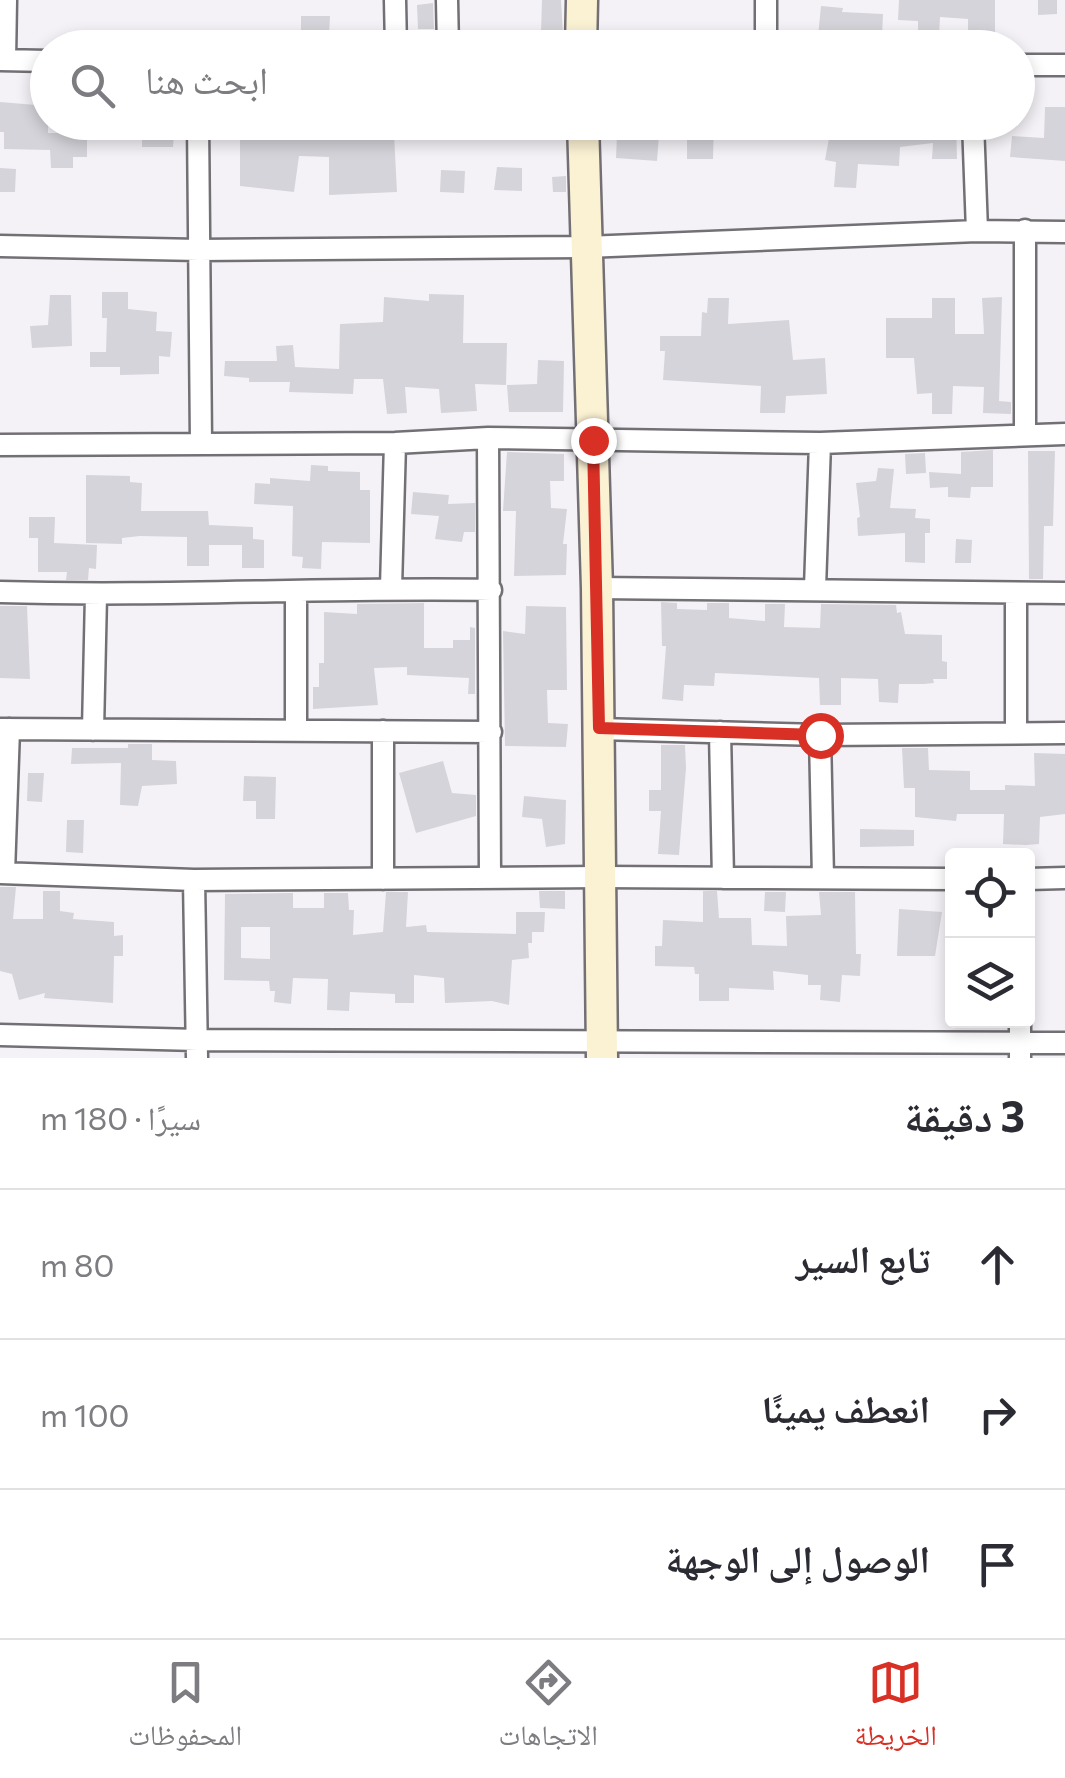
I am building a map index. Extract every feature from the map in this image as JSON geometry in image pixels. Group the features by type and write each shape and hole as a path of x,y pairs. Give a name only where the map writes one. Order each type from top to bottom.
{"street":[{"path":"6,0 3,60 30,61"},
{"path":"395,0 396,30"},
{"path":"448,0 448,30"},
{"path":"581,30 582,0"},
{"path":"766,0 766,30"},
{"path":"1035,65 1065,65"},
{"path":"198,140 201,443"},
{"path":"583,140 597,588 602,1049"},
{"path":"974,140 977,231"},
{"path":"1025,230 1025,433"},
{"path":"0,246 198,250 586,247 977,231 1065,232"},
{"path":"0,445 395,443 488,438 820,443 1065,434"},
{"path":"488,438 490,878"},
{"path":"392,588 395,443"},
{"path":"815,588 820,443"},
{"path":"0,592 96,595 392,588 491,590"},
{"path":"597,588 1065,592"},
{"path":"296,592 296,731"},
{"path":"1016,593 1016,732"},
{"path":"94,730 96,595"},
{"path":"599,728 820,735 1065,733"},
{"path":"491,732 5,729 2,873 194,880 945,879"},
{"path":"382,879 383,731"},
{"path":"720,732 723,878"},
{"path":"820,735 822,878"},
{"path":"1035,879 1065,878"},
{"path":"194,880 197,1049"},
{"path":"0,1035 197,1049 602,1049 1065,1042"}],"building":[{"path":"542,0 561,0 563,30 541,30"},
{"path":"899,0 995,0 995,30 968,30 968,19 940,17 939,30 918,30 918,21 898,20"},
{"path":"1038,0 1057,0 1057,14 1038,15"},
{"path":"433,3 434,29 418,29 417,5"},
{"path":"821,6 843,8 842,12 883,14 882,30 819,30"},
{"path":"301,16 330,16 329,30 301,30"},
{"path":"0,102 30,104 30,140 87,140 87,157 73,157 73,168 51,168 50,150 4,149 4,132 0,132"},
{"path":"1045,107 1065,107 1065,161 1010,157 1012,140 1044,138"},
{"path":"142,140 173,140 173,147 142,147"},
{"path":"240,140 394,140 397,192 329,195 329,157 299,156 294,192 240,186"},
{"path":"617,140 659,140 657,161 616,158"},
{"path":"687,140 714,140 713,159 687,159"},
{"path":"829,140 956,140 957,159 932,159 933,143 900,147 899,166 858,164 856,188 834,187 836,162 825,160"},
{"path":"497,167 522,168 522,191 494,190"},
{"path":"0,168 16,169 15,192 0,192"},
{"path":"441,170 465,171 464,193 440,192"},
{"path":"566,176 566,192 553,192 552,177"},
{"path":"102,292 128,292 128,309 157,312 156,331 172,332 170,357 159,356 159,374 120,375 120,367 90,367 90,352 106,352 107,318 102,318"},
{"path":"429,294 464,295 463,343 507,343 506,385 475,384 477,411 441,413 439,389 405,387 407,413 387,414 383,379 354,379 353,394 289,392 290,382 249,382 249,378 224,376 225,361 277,361 276,346 293,345 295,367 339,369 340,324 383,322 384,297 429,301"},
{"path":"50,295 71,295 72,346 32,348 30,326 48,325"},
{"path":"1002,297 999,401 1011,402 1011,414 983,413 984,387 953,386 952,414 932,414 932,393 917,394 914,358 886,358 886,318 932,318 932,298 955,298 955,334 984,334 982,298"},
{"path":"708,298 729,298 728,324 789,320 793,360 825,358 827,394 786,396 785,413 760,413 761,386 663,380 665,351 660,351 660,336 701,336 702,312 707,313"},
{"path":"538,360 564,361 563,412 509,412 507,385 537,384"},
{"path":"993,450 993,487 971,487 970,498 948,497 948,487 930,488 929,472 961,474 961,452"},
{"path":"1028,451 1055,451 1053,526 1044,526 1043,579 1029,579"},
{"path":"507,452 564,454 564,481 550,481 551,508 567,509 563,544 567,544 566,575 514,576 516,511 503,511"},
{"path":"925,453 926,473 906,474 905,454"},
{"path":"311,465 328,466 328,471 360,472 360,490 370,490 370,543 322,542 321,569 302,568 303,557 292,556 293,506 254,504 255,483 270,484 270,478 310,481"},
{"path":"878,468 894,469 890,508 916,509 915,518 930,519 930,533 925,533 925,563 905,562 905,533 858,536 856,483 876,481"},
{"path":"86,475 130,476 130,482 142,483 141,511 208,511 209,525 253,527 253,539 264,540 264,568 242,568 242,545 209,545 209,566 187,566 187,537 140,536 122,538 122,544 86,543"},
{"path":"413,492 449,495 448,504 475,503 475,532 464,532 462,542 435,539 439,516 411,514"},
{"path":"29,517 55,517 54,543 97,545 96,569 89,568 88,580 66,580 67,572 38,572 38,538 29,538"},
{"path":"956,539 972,540 971,563 955,563"},
{"path":"661,602 677,603 677,609 707,610 707,603 729,603 729,618 765,621 765,604 785,604 784,627 820,628 821,604 896,605 905,634 942,635 947,679 899,684 898,703 879,702 878,679 841,678 841,705 820,705 819,678 715,673 714,686 684,685 683,701 662,699 666,646 662,646"},
{"path":"424,603 424,648 453,648 453,640 470,640 470,627 475,628 475,694 468,694 469,678 407,675 407,667 374,668 378,705 313,709 313,687 319,687 319,663 324,663 324,612 357,614 357,604"},
{"path":"0,606 27,606 30,679 0,678"},
{"path":"526,606 566,607 567,690 547,690 548,723 568,724 566,747 505,746 503,631 525,634"},
{"path":"128,744 152,744 152,760 176,761 177,784 142,786 138,806 120,805 121,763 71,764 72,748 128,748"},
{"path":"661,745 685,745 679,855 658,854 661,811 649,811 649,790 661,790"},
{"path":"902,748 928,748 929,770 970,771 970,790 1035,786 1034,753 1065,754 1065,814 1040,817 1039,844 1026,845 1003,844 1004,814 957,814 956,821 915,817 915,788 904,788"},
{"path":"443,761 452,793 476,795 476,816 416,833 399,773"},
{"path":"28,773 44,773 42,802 27,801"},
{"path":"244,776 276,777 275,819 256,819 256,801 243,801"},
{"path":"524,796 566,800 565,844 546,847 542,819 522,817"},
{"path":"67,820 84,820 83,853 66,852"},
{"path":"860,829 914,830 914,846 860,847"},
{"path":"0,887 16,887 13,919 43,919 43,891 60,891 60,911 74,913 73,919 114,922 114,936 123,935 123,956 114,956 113,1003 44,998 45,993 19,1000 12,974 0,971"},
{"path":"539,891 565,891 565,909 540,908"},
{"path":"703,891 717,891 719,918 751,918 752,945 787,946 786,916 821,915 819,892 855,892 860,976 842,975 840,1002 820,1000 821,985 808,985 808,975 773,971 774,990 729,988 729,1001 699,1001 699,974 695,974 694,967 655,966 655,946 662,946 663,920 703,922"},
{"path":"386,892 408,892 406,927 426,925 427,932 516,934 516,912 545,912 544,932 532,932 532,943 528,943 529,958 512,960 509,1005 492,1001 445,1003 444,978 414,975 414,1003 395,1003 395,994 350,992 349,1011 327,1010 328,979 293,978 291,1004 274,1002 275,991 270,991 269,981 224,980 225,894 293,893 293,908 324,908 324,893 348,893 349,910 354,910 353,935 383,932","holes":["241,927 270,927 270,959 241,958"]},
{"path":"765,892 786,892 785,912 764,911"},
{"path":"899,909 942,912 935,956 897,956"}],"route":[{"path":"593,440 599,728 820,735"}]}
